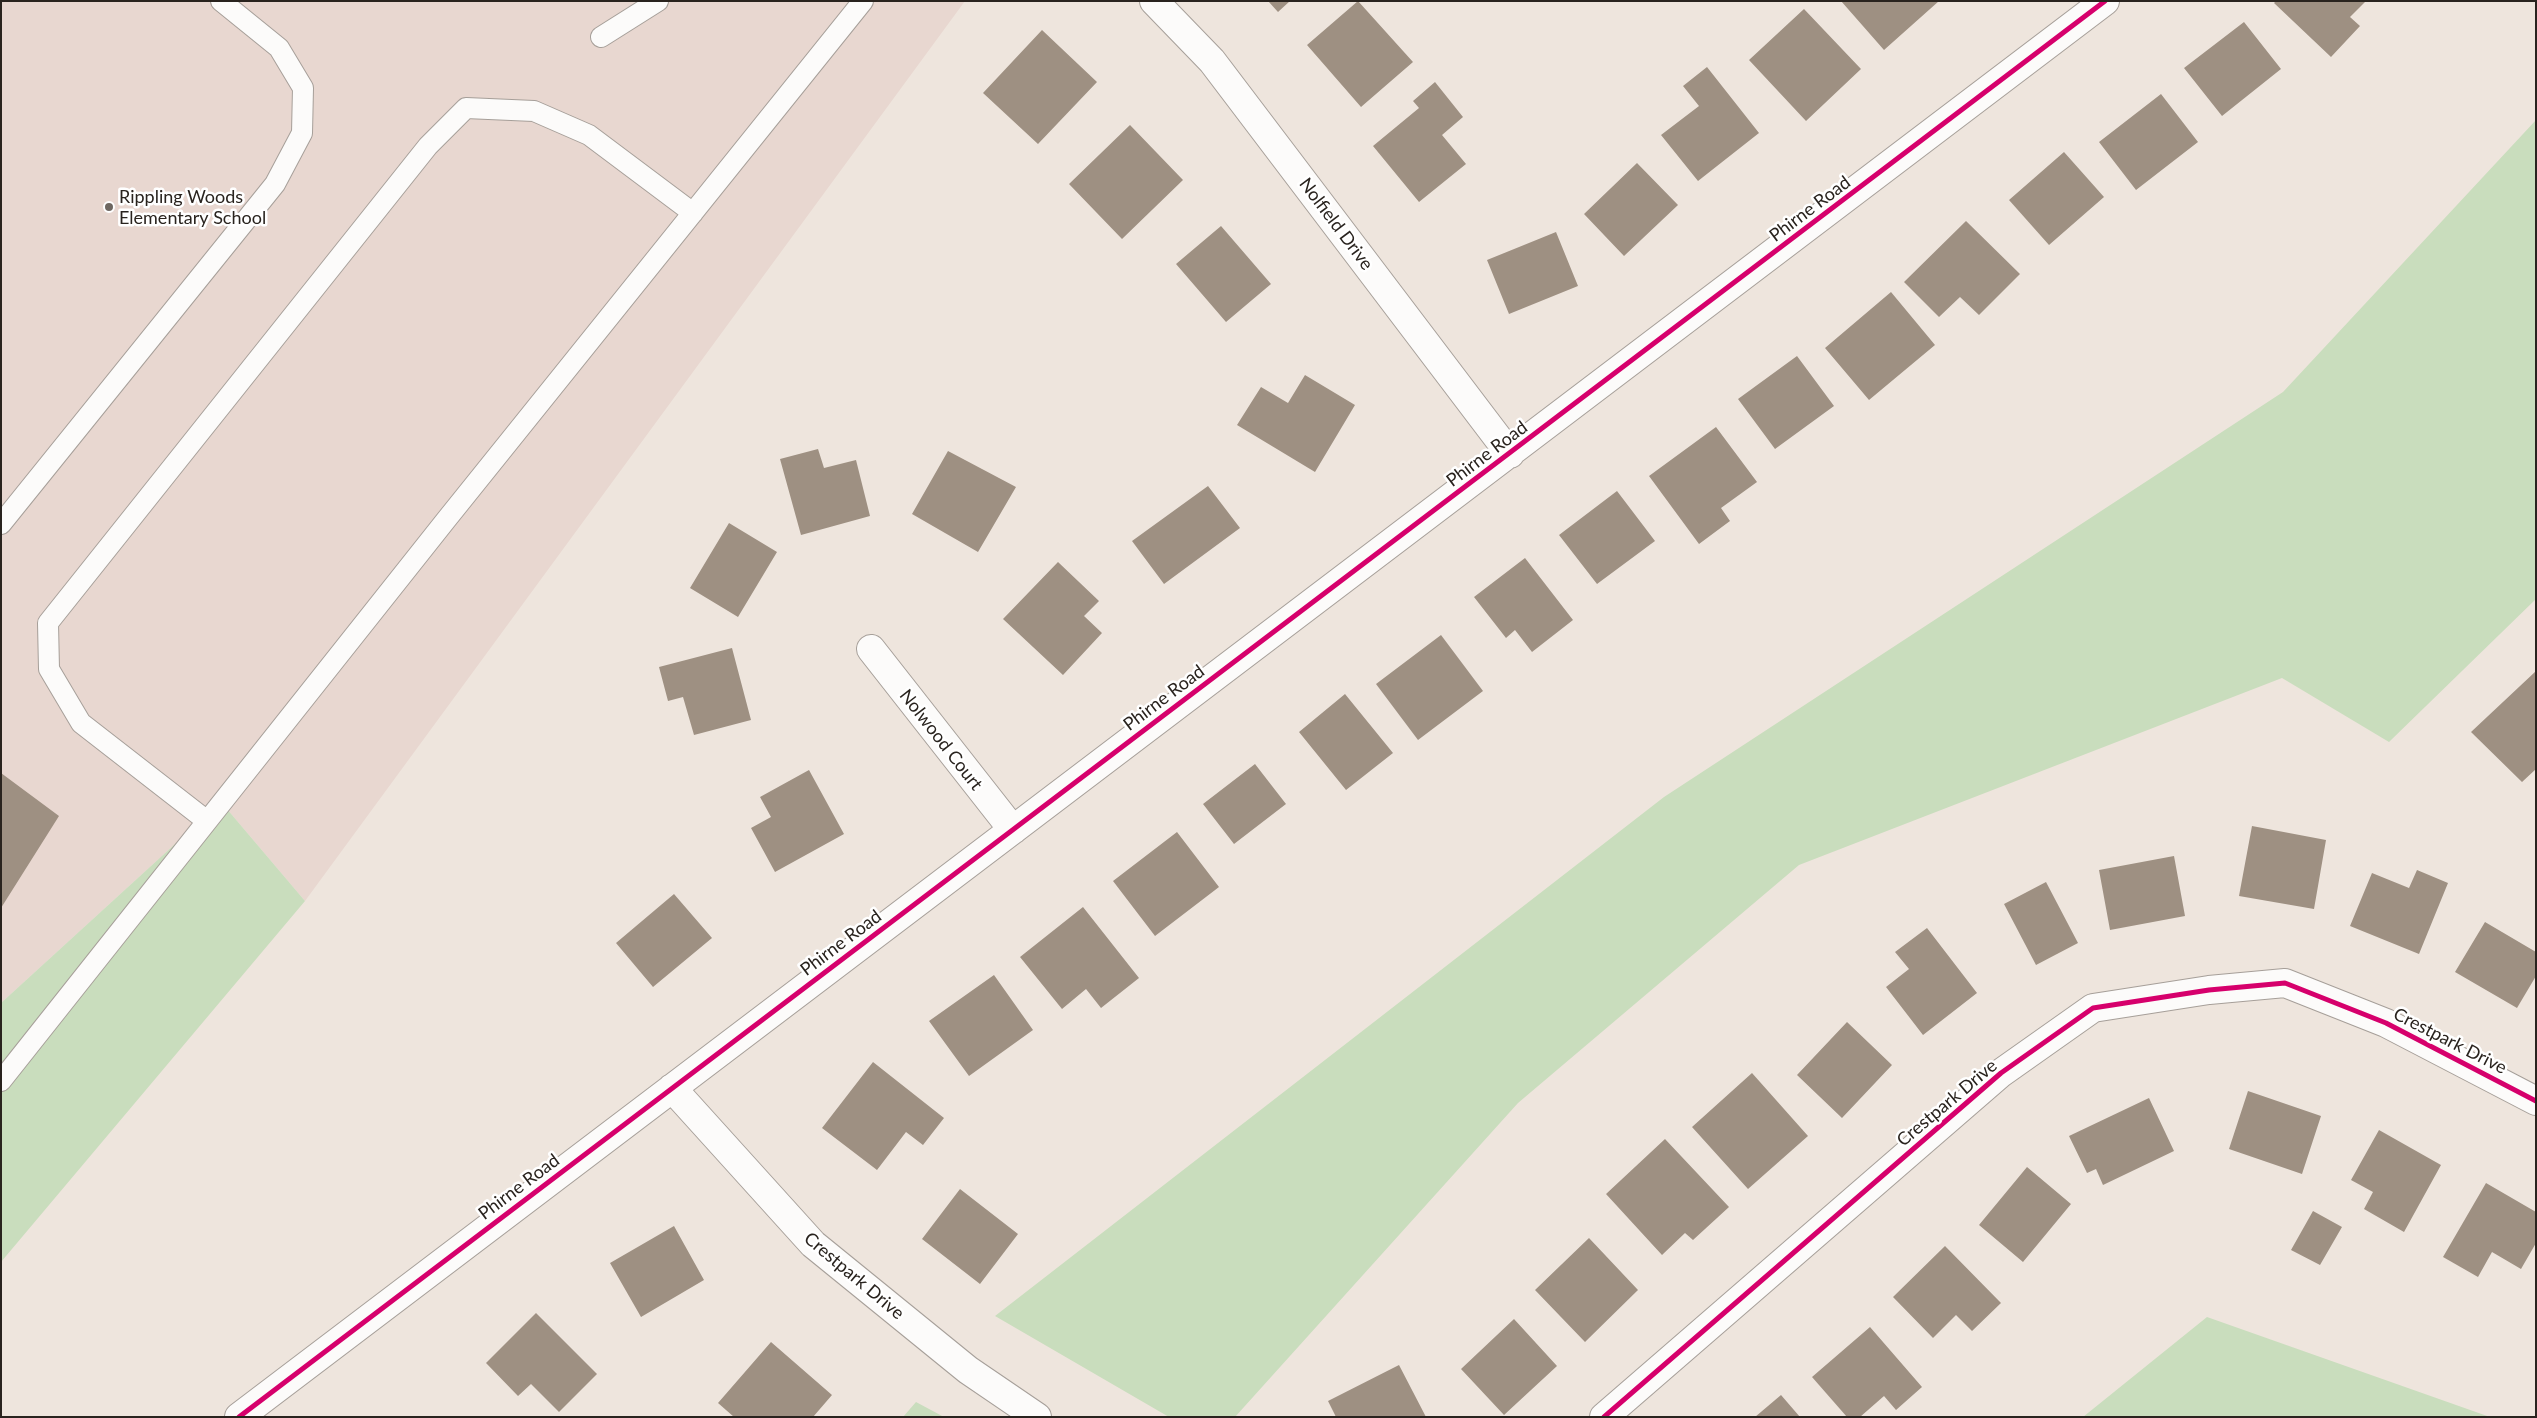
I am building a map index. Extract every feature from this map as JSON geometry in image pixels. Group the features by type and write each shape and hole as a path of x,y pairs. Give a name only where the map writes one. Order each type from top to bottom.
{"street":[{"name":"Nolfield Drive","path":"1154,1 1212,61 1510,454"},
{"name":"Phirne Road","path":"239,1417 2105,1"},
{"name":"Nolwood Court","path":"870,649 1013,830"},
{"name":"Crestpark Drive","path":"1604,1417 2001,1073 2093,1008 2209,990 2285,983 2386,1023 2536,1101"},
{"name":"Crestpark Drive","path":"672,1088 813,1244 968,1370 1037,1417"}],"lane":[{"path":"1,524 275,184 302,133 303,88 280,48 221,1"},
{"path":"601,37 658,1"},
{"path":"1,1081 863,1"},
{"path":"207,821 81,724 49,669 48,623 428,146 466,108 534,111 590,135 693,213"}],"shaded area":[{"path":"1,1 965,1 305,901 221,802 1,1003"}],"green space":[{"path":"2536,120 2536,599 2389,742 2282,678 1799,865 1518,1103 1235,1417 1169,1417 995,1316 1664,797 2283,392"},
{"path":"221,802 305,901 1,1262 1,1003"},
{"path":"2207,1317 2490,1417 2083,1417"},
{"path":"916,1402 944,1417 903,1417"}],"building":[{"path":"1268,1 1290,1 1278,12"},
{"path":"1358,1 1413,62 1361,107 1307,45"},
{"path":"1841,1 1939,1 1884,50"},
{"path":"2276,1 2366,1 2350,17 2360,26 2331,57 2274,3"},
{"path":"1804,9 1861,69 1806,121 1749,60"},
{"path":"2244,22 2281,69 2222,116 2184,68"},
{"path":"1042,30 1097,82 1038,144 983,93"},
{"path":"1707,67 1759,133 1698,181 1661,135 1699,106 1683,86"},
{"path":"1435,82 1463,117 1442,135 1466,164 1419,202 1373,146 1419,108 1413,101"},
{"path":"2161,94 2198,142 2136,190 2099,142"},
{"path":"1130,125 1183,180 1122,239 1069,184"},
{"path":"2064,152 2104,197 2049,245 2009,200"},
{"path":"1637,163 1678,205 1624,256 1584,214"},
{"path":"1966,221 2020,274 1979,315 1960,297 1939,317 1904,282"},
{"path":"1221,226 1271,284 1226,322 1176,264"},
{"path":"1556,232 1578,286 1509,314 1487,260"},
{"path":"1891,292 1935,345 1869,400 1825,348"},
{"path":"1797,356 1834,406 1775,449 1738,399"},
{"path":"1305,375 1355,405 1315,472 1237,425 1261,387 1288,403"},
{"path":"1716,427 1757,482 1721,508 1730,521 1699,544 1649,476"},
{"path":"818,449 824,468 856,460 870,516 801,535 780,459"},
{"path":"948,451 1016,487 978,552 912,514"},
{"path":"1208,486 1240,528 1164,584 1132,541"},
{"path":"1617,491 1655,541 1597,584 1559,535"},
{"path":"729,523 777,552 738,617 690,588"},
{"path":"1525,558 1573,620 1532,652 1515,630 1506,638 1474,597"},
{"path":"1058,562 1099,601 1084,616 1102,633 1063,675 1003,619"},
{"path":"1441,635 1483,691 1418,740 1376,684"},
{"path":"732,648 751,720 694,735 683,697 668,701 659,667"},
{"path":"2536,671 2536,769 2522,782 2471,732"},
{"path":"1345,694 1393,753 1346,790 1299,732"},
{"path":"1255,764 1286,804 1234,844 1203,804"},
{"path":"809,770 844,834 775,872 751,828 771,817 760,797"},
{"path":"1,773 59,816 1,908"},
{"path":"2252,826 2326,840 2314,909 2239,896"},
{"path":"1177,832 1219,887 1155,936 1113,881"},
{"path":"2174,856 2185,916 2110,930 2099,870"},
{"path":"2417,870 2448,883 2419,954 2350,926 2372,873 2409,888"},
{"path":"2046,882 2078,943 2036,965 2004,904"},
{"path":"674,894 712,938 653,987 616,943"},
{"path":"1083,907 1139,978 1101,1008 1086,989 1062,1009 1020,957"},
{"path":"2485,922 2536,952 2536,976 2517,1008 2455,972"},
{"path":"1927,928 1977,993 1923,1035 1886,987 1909,969 1895,952"},
{"path":"994,975 1033,1030 969,1076 929,1021"},
{"path":"1847,1022 1892,1065 1842,1118 1797,1075"},
{"path":"873,1062 944,1118 923,1145 906,1132 877,1170 822,1128"},
{"path":"1752,1073 1808,1136 1748,1189 1692,1127"},
{"path":"2248,1091 2321,1116 2302,1174 2229,1149"},
{"path":"2149,1098 2174,1151 2103,1185 2096,1169 2087,1173 2069,1136"},
{"path":"2379,1130 2441,1165 2404,1232 2364,1209 2373,1192 2351,1180"},
{"path":"1665,1139 1729,1207 1693,1240 1685,1233 1662,1255 1606,1194"},
{"path":"2027,1167 2071,1204 2023,1262 1979,1225"},
{"path":"2486,1183 2536,1212 2536,1243 2521,1269 2492,1252 2478,1277 2443,1257"},
{"path":"960,1189 1018,1234 980,1284 922,1239"},
{"path":"2313,1211 2342,1227 2320,1265 2291,1250"},
{"path":"674,1226 704,1280 641,1317 610,1263"},
{"path":"1589,1238 1638,1290 1585,1342 1535,1290"},
{"path":"1945,1246 2001,1303 1972,1331 1956,1315 1933,1338 1893,1297"},
{"path":"536,1313 597,1374 559,1412 531,1384 518,1396 486,1363"},
{"path":"1514,1319 1557,1366 1504,1415 1461,1369"},
{"path":"1870,1327 1922,1387 1896,1410 1884,1396 1860,1417 1847,1417 1812,1377"},
{"path":"771,1342 832,1395 813,1417 734,1417 718,1403"},
{"path":"1399,1365 1426,1417 1336,1417 1328,1401"},
{"path":"1781,1395 1800,1417 1755,1417"}],"cycle path":[{"path":"239,1417 2105,1"},
{"path":"1604,1417 2001,1073 2093,1008 2209,990 2285,983 2386,1023 2536,1101"}],"place":[{"name":"Rippling Woods Elementary School","path":"109,207"}]}
